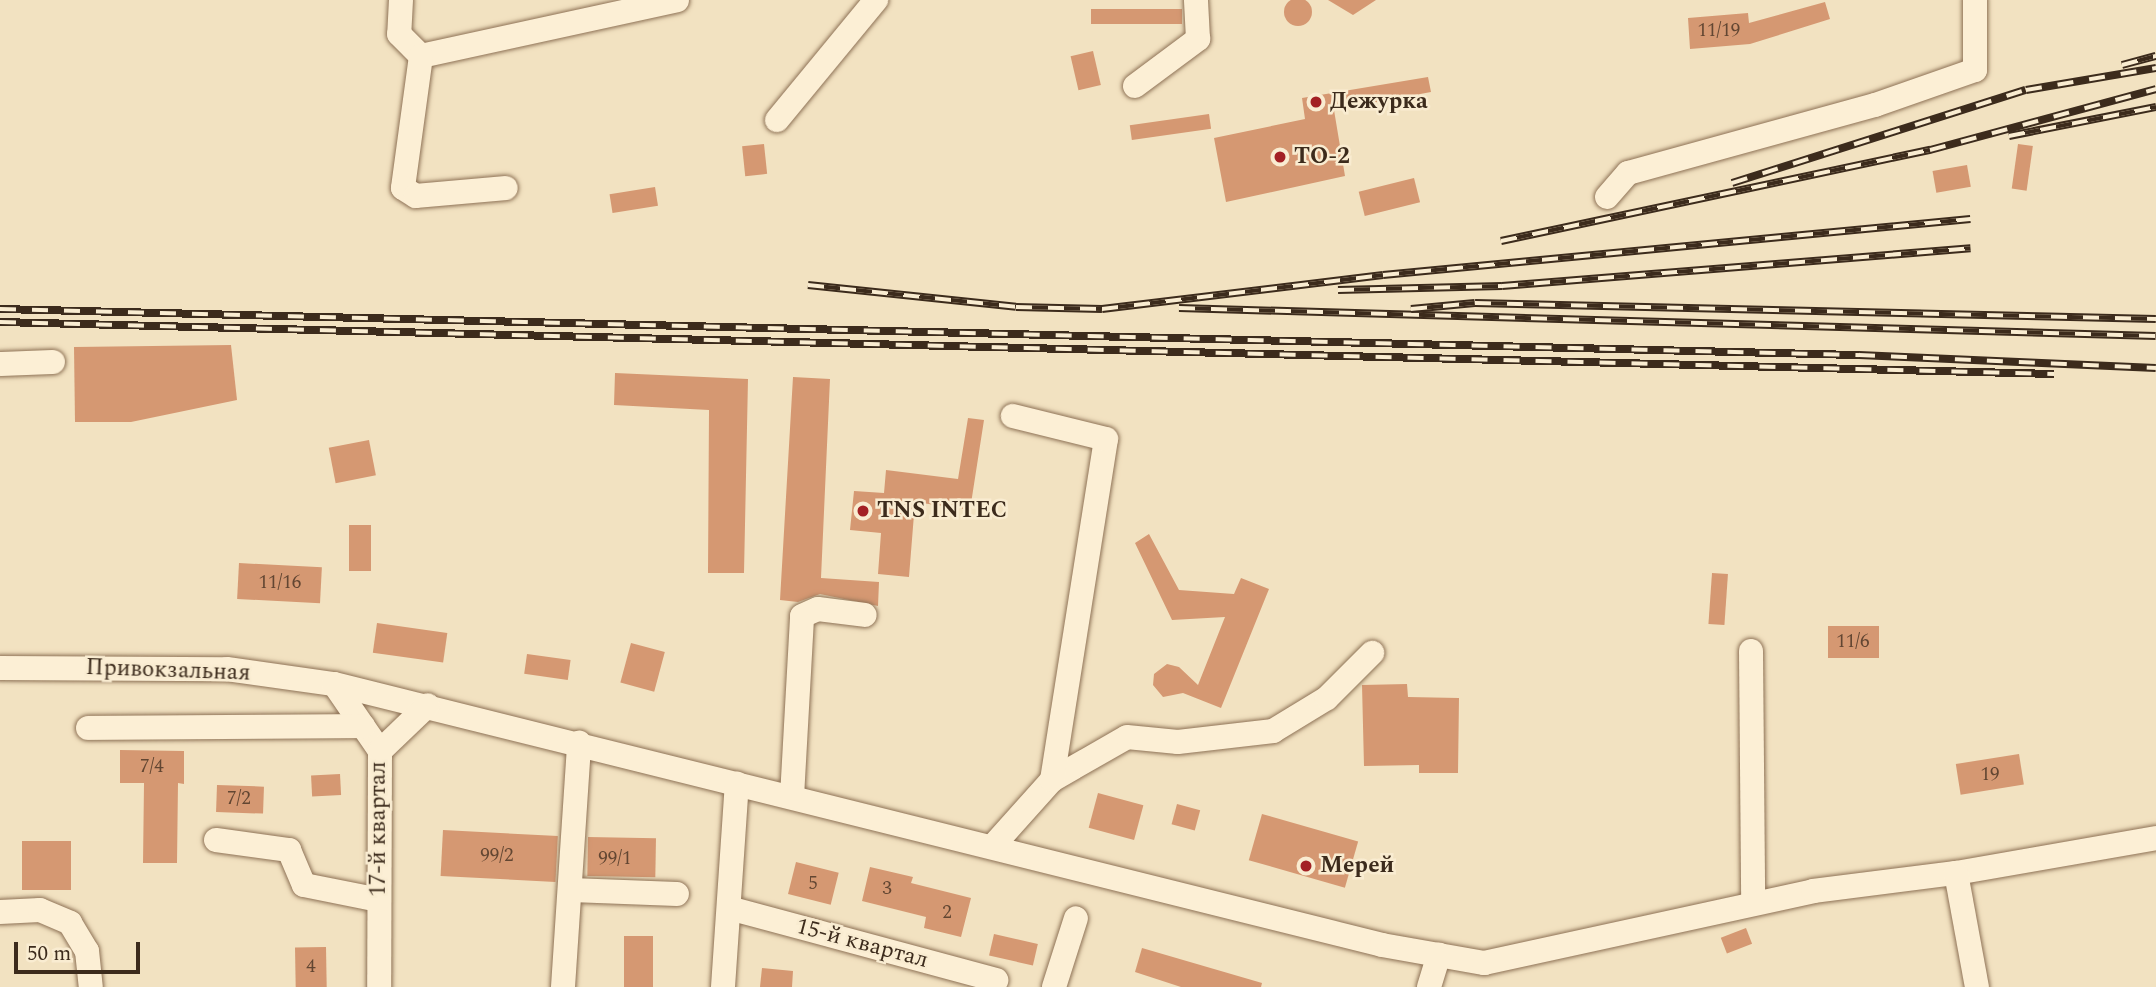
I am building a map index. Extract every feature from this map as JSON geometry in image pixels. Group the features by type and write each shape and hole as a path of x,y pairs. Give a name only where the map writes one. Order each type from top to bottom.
{"street":[{"path":"401,0 399,34 421,56"},
{"path":"421,56 677,0"},
{"path":"777,120 876,0"},
{"path":"1135,86 1198,39 1196,0"},
{"path":"1607,197 1628,173 1875,105 1975,70 1975,0"},
{"path":"421,56 403,188 416,196 506,188"},
{"path":"0,364 53,362"},
{"path":"1013,416 1105,439 1052,780"},
{"path":"792,797 802,616 818,609 865,615"},
{"path":"1751,651 1753,903"},
{"path":"992,847 1052,780 1127,737 1178,742 1273,731 1327,698 1372,653"},
{"name":"Привокзальная","path":"0,668 227,669 334,684 428,705 1382,945 1484,963 1608,940 1753,903 1955,873 2156,838"},
{"name":"17-й квартал","path":"334,684 380,751 379,987"},
{"path":"380,751 428,705"},
{"path":"88,728 363,726"},
{"path":"563,987 579,743"},
{"path":"723,987 737,783"},
{"path":"216,840 289,850 304,885 379,900"},
{"path":"1955,873 1977,987"},
{"path":"569,890 677,894"},
{"name":"15-й квартал","path":"729,908 996,980"},
{"path":"0,912 40,910 71,923 87,951 91,987"},
{"path":"1054,987 1076,918"},
{"path":"1429,987 1439,955"}],"building":[{"path":"1298,-2 1308,2 1312,12 1308,22 1298,26 1288,22 1284,12 1288,2"},
{"path":"1328,0 1376,0 1353,15"},
{"path":"1825,2 1830,19 1750,44 1690,49 1688,18 1748,13 1749,23"},
{"path":"1091,9 1182,9 1182,24 1091,24"},
{"path":"1093,51 1101,85 1078,90 1071,56"},
{"name":"ТО-2","path":"1428,77 1431,92 1334,110 1345,176 1226,202 1214,138 1305,119 1302,98"},
{"path":"1209,114 1211,129 1132,140 1130,125"},
{"path":"764,144 767,174 745,176 742,146"},
{"path":"2018,144 2033,146 2027,191 2012,189"},
{"path":"1967,165 1971,187 1936,193 1933,171"},
{"path":"1414,178 1420,202 1365,216 1359,192"},
{"path":"655,187 658,206 613,213 610,194"},
{"path":"231,345 237,400 131,422 75,422 74,347"},
{"path":"615,373 748,379 744,573 708,573 709,410 614,405"},
{"path":"793,377 830,379 821,578 879,582 878,606 820,594 798,602 780,600"},
{"path":"968,418 984,420 970,510 915,502 909,577 878,574 881,533 850,530 854,491 884,493 886,470 958,479"},
{"path":"369,440 376,475 336,483 329,448"},
{"path":"349,525 371,525 371,571 349,571"},
{"path":"1149,534 1179,590 1234,594 1241,578 1269,589 1221,708 1183,693 1163,697 1153,685 1154,674 1167,664 1179,667 1198,685 1225,617 1172,620 1135,543"},
{"path":"239,563 322,567 320,603 237,599"},
{"path":"1712,573 1728,574 1724,625 1708,624"},
{"path":"377,623 447,633 443,663 373,653"},
{"path":"1828,626 1879,626 1879,658 1828,658"},
{"path":"631,643 665,652 654,692 620,683"},
{"path":"527,654 571,660 568,680 524,674"},
{"path":"1407,684 1408,697 1459,698 1458,773 1419,773 1419,765 1364,766 1362,685"},
{"path":"120,750 184,751 184,784 178,783 177,863 143,863 144,783 120,783"},
{"path":"2019,754 2024,785 1961,795 1956,764"},
{"path":"340,774 341,795 312,796 311,776"},
{"path":"217,785 264,787 263,814 216,812"},
{"path":"1098,793 1143,805 1134,840 1089,828"},
{"path":"1177,804 1200,810 1195,830 1172,824"},
{"path":"1262,814 1358,842 1345,888 1249,860"},
{"path":"443,830 558,836 555,882 441,876"},
{"path":"588,837 656,838 655,877 587,876"},
{"path":"22,841 71,841 71,890 22,890"},
{"path":"796,862 839,873 831,905 788,894"},
{"path":"870,867 913,877 911,883 971,898 961,937 924,928 926,917 862,901"},
{"path":"1746,928 1752,944 1727,954 1721,938"},
{"path":"994,934 1038,944 1033,966 989,955"},
{"path":"624,936 653,936 653,987 624,987"},
{"path":"326,947 327,987 296,987 295,948"},
{"path":"1142,948 1262,983 1261,987 1181,987 1135,972"},
{"path":"762,968 793,971 792,987 760,987"}],"railway":[{"path":"2122,65 2156,56"},
{"path":"1732,183 2026,90 2156,68"},
{"path":"1501,241 1930,150 2156,89"},
{"path":"2009,136 2156,107"},
{"path":"808,285 1016,307 1102,309 1383,275 1970,219"},
{"path":"1338,290 1502,286 1970,248"},
{"path":"1411,309 1475,303 2156,319"},
{"path":"1179,308 2156,336"},
{"path":"0,309 1859,355 2156,368"},
{"path":"0,322 2054,374"}],"place":[{"name":"Дежурка","path":"1316,102"},
{"name":"ТО-2","path":"1280,157"},
{"name":"TNS INTEC","path":"863,511"},
{"name":"Мерей","path":"1306,866"}]}
